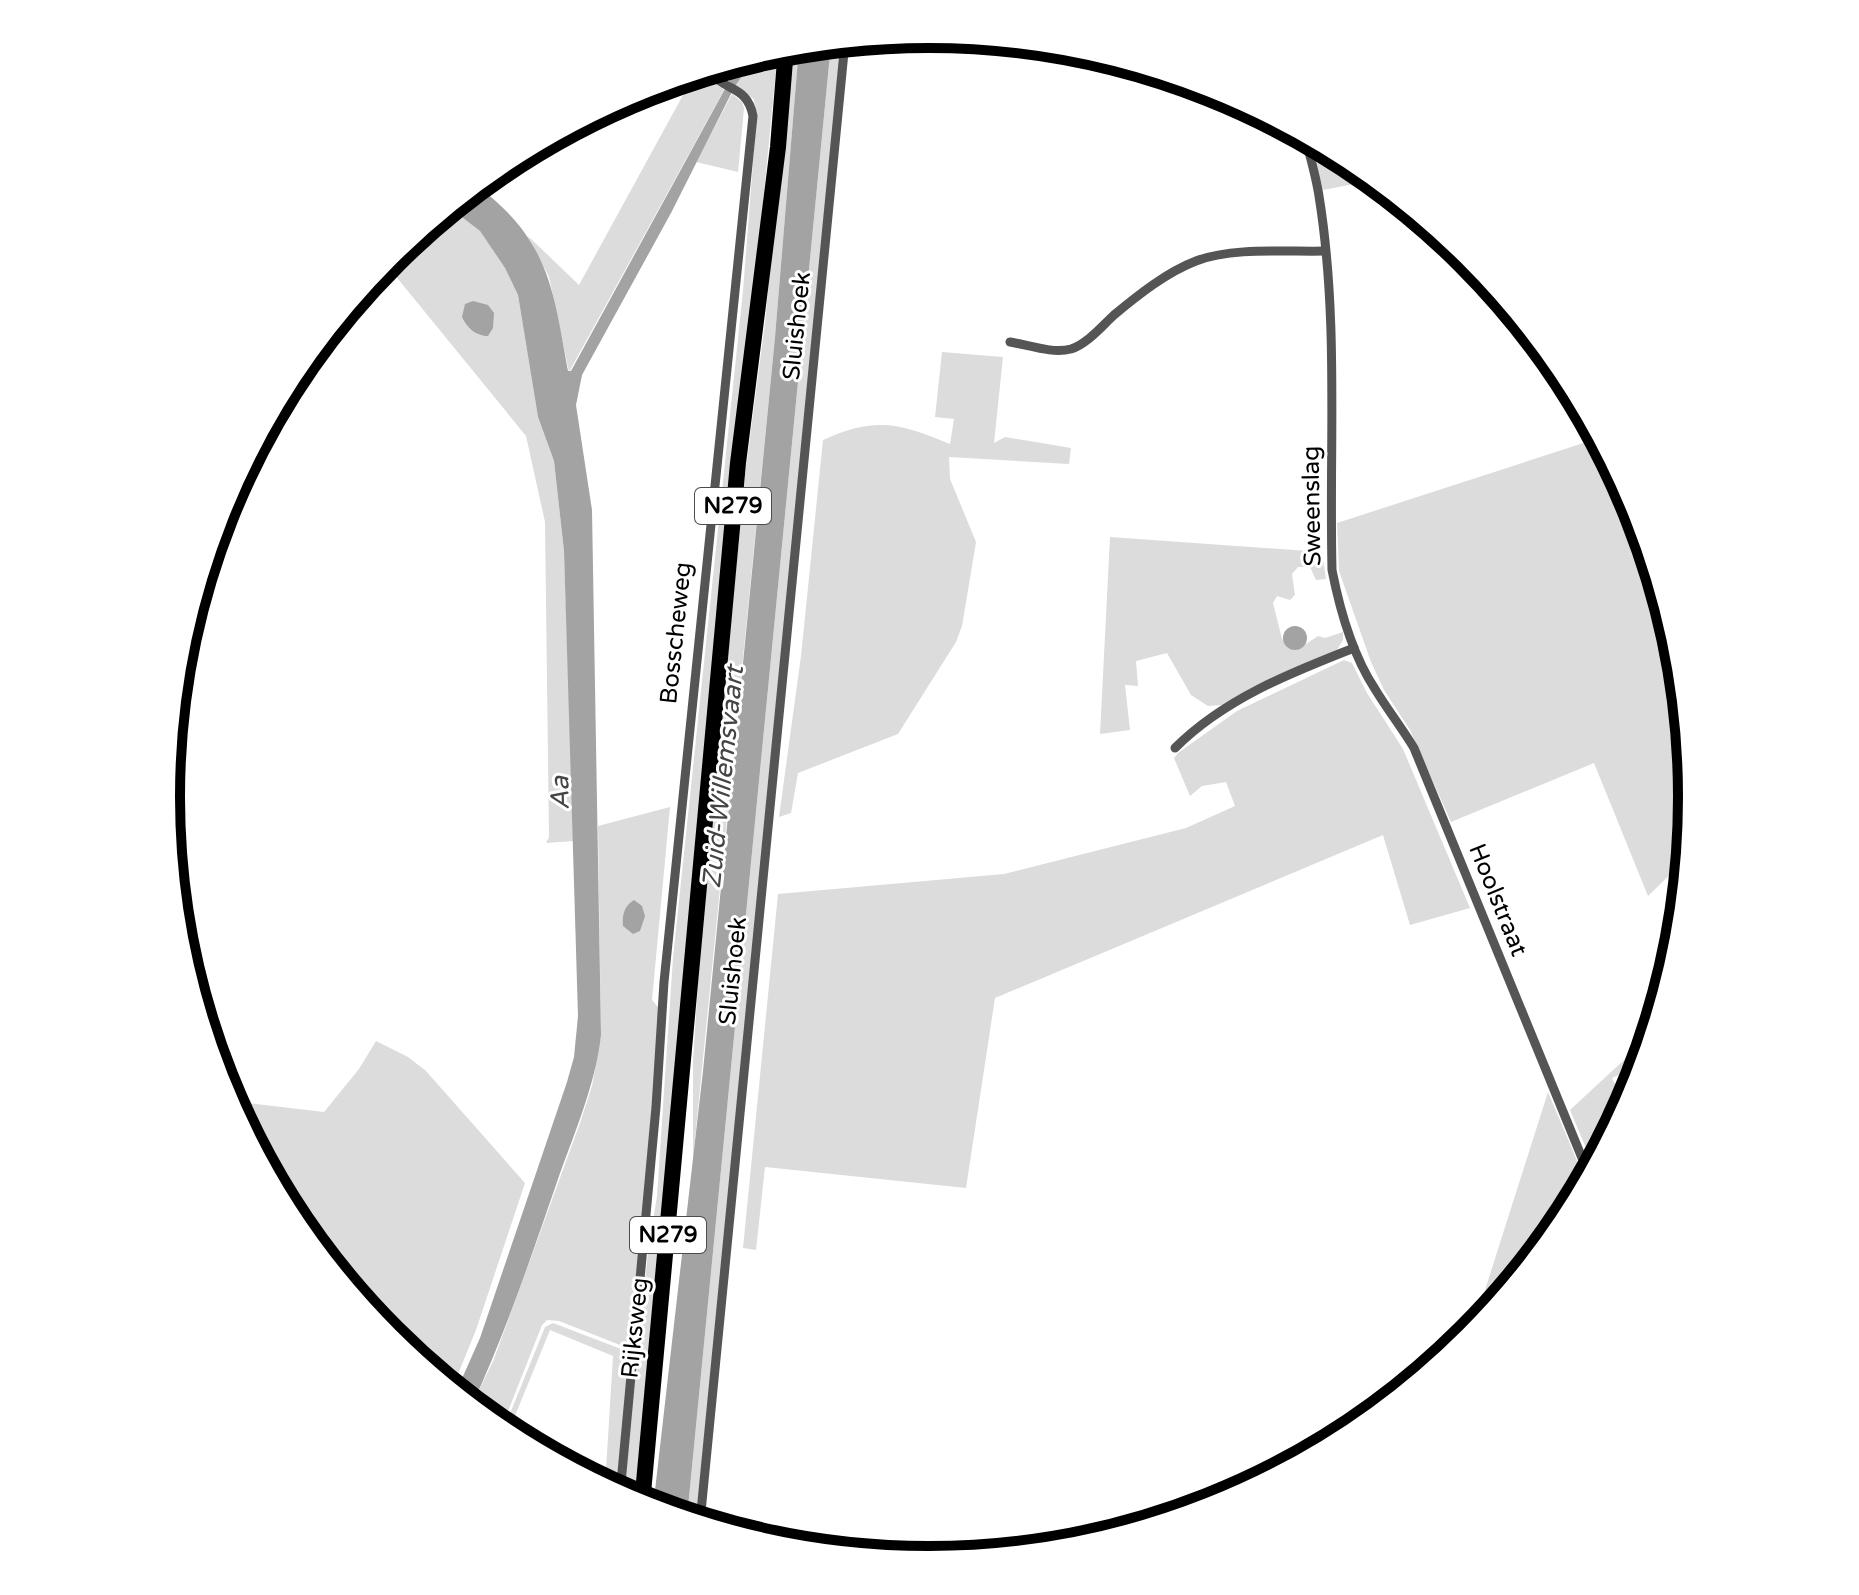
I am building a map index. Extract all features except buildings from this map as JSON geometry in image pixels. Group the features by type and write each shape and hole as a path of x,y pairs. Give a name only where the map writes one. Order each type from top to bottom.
{"main road":[{"name":"Bosscheweg","path":"690,966 738,463 778,147 785,62"},
{"name":"Rijksweg","path":"643,1490 672,1196 690,966"}],"street":[{"name":"Sluishoek","path":"701,1511 844,53"},
{"name":"Bosscheweg","path":"664,982 753,116 751,103 720,79"},
{"name":"Sweenslag","path":"1308,151 1319,195 1332,354 1332,570 1354,648"},
{"path":"1010,342 1057,351 1071,349 1082,344 1120,310 1170,274 1213,255 1325,251"},
{"path":"1175,748 1210,718 1281,677 1354,648"},
{"name":"Hoolstraat","path":"1354,648 1374,688 1414,748 1584,1163"},
{"name":"Rijksweg","path":"621,1480 652,1153 664,982"}],"shaded area":[{"path":"841,53 698,1510 688,1507 830,54"},
{"path":"830,54 688,1507 655,1494 703,1071 775,337 798,60"},
{"path":"798,60 775,337 693,1159 693,1061 701,936 745,475 765,323 790,61"},
{"path":"777,64 635,1486 624,1482 648,1252 657,1196 673,958 743,291 756,124 754,99 734,86 744,72"},
{"path":"745,72 582,375 576,405 592,510 601,1035 583,1110 518,1294 477,1395 461,1382 480,1338 567,1082 574,1057 578,1016 564,551 554,461 538,417 518,295 505,268 480,231 459,215 486,194 519,226 533,246 552,290 568,371 571,371 732,76"},
{"path":"713,81 724,90 569,372 549,277 528,236 579,285 686,89"},
{"path":"732,94 744,108 738,172 696,162"},
{"path":"1315,155 1359,183 1323,190"},
{"path":"459,215 480,231 505,268 518,295 538,417 554,461 564,551 574,841 546,843 549,837 545,522 526,436 394,274"},
{"path":"473,301 488,305 494,313 493,328 488,336 472,331 462,317 465,304"},
{"path":"942,352 1003,357 994,443 1005,437 1071,448 1069,464 949,457 950,479 976,542 962,626 956,642 898,734 798,773 791,813 779,817 801,656 823,440 857,428 887,425 917,431 950,444 954,419 935,417"},
{"path":"1589,441 1622,511 1639,557 1665,651 1673,700 1679,798 1675,870 1648,896 1594,763 1451,822 1410,730 1384,690 1371,662 1339,571 1337,523"},
{"path":"1110,537 1322,552 1326,579 1316,580 1310,567 1298,567 1292,574 1295,595 1290,600 1277,596 1273,603 1282,639 1297,650 1318,636 1325,638 1343,632 1343,640 1337,650 1222,705 1208,706 1191,695 1167,653 1136,661 1138,686 1125,685 1130,730 1100,734"},
{"path":"1295,626 1304,629 1307,638 1304,647 1295,650 1286,647 1283,638 1286,629"},
{"path":"1344,660 1352,663 1367,693 1403,749 1470,908 1410,925 1383,835 995,998 966,1188 765,1167 756,1250 743,1248 778,894 1004,874 1186,828 1235,806 1226,782 1202,786 1190,796 1174,758 1178,753 1237,711"},
{"path":"670,807 652,1000 658,1007 658,1041 632,1345 625,1347 559,1321 547,1320 542,1325 506,1416 477,1395 494,1359 580,1123 592,1086 601,1035 598,826"},
{"path":"634,900 642,906 645,916 640,931 633,934 623,926 623,915"},
{"path":"376,1041 408,1057 426,1071 525,1183 476,1330 456,1378 400,1327 335,1254 280,1172 245,1103 324,1112 359,1069"},
{"path":"1634,1050 1627,1071 1612,1078 1619,1092 1589,1154 1570,1110"},
{"path":"1548,1092 1581,1169 1524,1254 1491,1294 1485,1290"},
{"path":"553,1323 632,1356 619,1480 606,1473 613,1356 550,1330 513,1421 508,1418 545,1327"}],"water label":[{"name":"Zuid-Willemsvaart","path":"723,777"},
{"name":"Aa","path":"560,793"}]}
